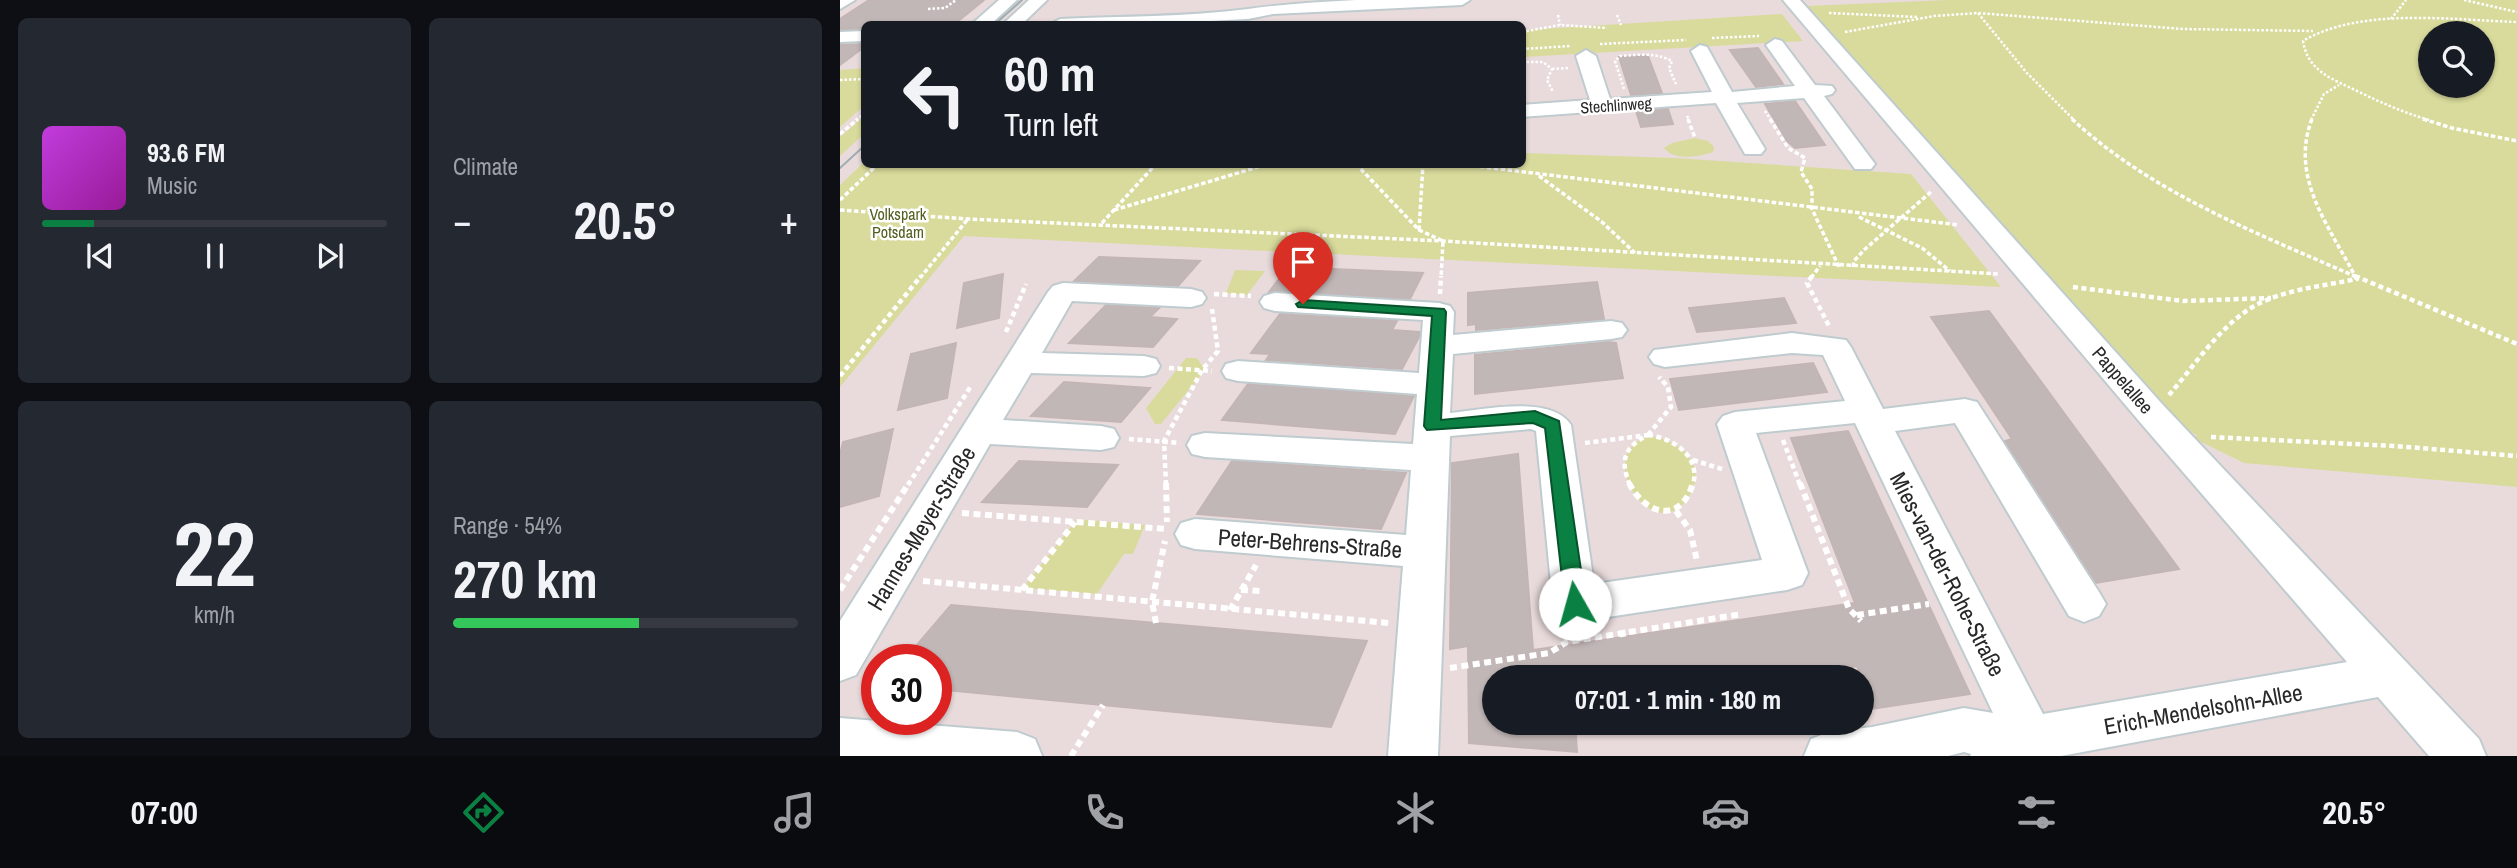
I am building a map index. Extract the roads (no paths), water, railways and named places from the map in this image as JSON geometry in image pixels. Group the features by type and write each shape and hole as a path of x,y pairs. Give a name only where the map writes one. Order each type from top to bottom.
{"street":[{"path":"840,4 847,0"},
{"path":"984,21 1009,0"},
{"path":"1015,21 1039,0"},
{"path":"1113,21 1248,14 1270,4 1334,15 1432,1 1462,0"},
{"name":"Pappelallee","path":"1794,4 2162,424 2460,756"},
{"path":"840,37 861,36"},
{"path":"1769,40 1863,164"},
{"path":"1702,43 1753,149"},
{"path":"1586,49 1602,106"},
{"name":"Stechlinweg","path":"1526,111 1866,86"},
{"name":"Hannes-Meyer-Straße","path":"840,662 980,431 1010,352 1044,324 1063,292 1200,296"},
{"path":"1275,302 1437,348"},
{"path":"1238,372 1611,330"},
{"name":"Mies-van-der-Rohe-Straße","path":"1665,356 1792,343 1835,347 1960,599 2017,748"},
{"name":"Peter-Behrens-Straße","path":"1413,756 1437,348"},
{"path":"1010,352 1144,366"},
{"path":"1205,445 1432,442 1535,417 1553,425 1575,604 1787,573 1735,424 1965,410 2084,604"},
{"name":"Hannes-Meyer-Straße","path":"980,431 1101,438"},
{"name":"Peter-Behrens-Straße","path":"1195,534 1425,552"},
{"name":"Erich-Mendelsohn-Allee","path":"1829,756 1872,750 1964,730 2017,748 2388,675"},
{"path":"840,741 1017,756"}],"tram line":[{"path":"998,21 1022,0"},
{"path":"840,168 861,149"}],"park label":[{"name":"Volkspark Potsdam","path":"898,223"}]}
